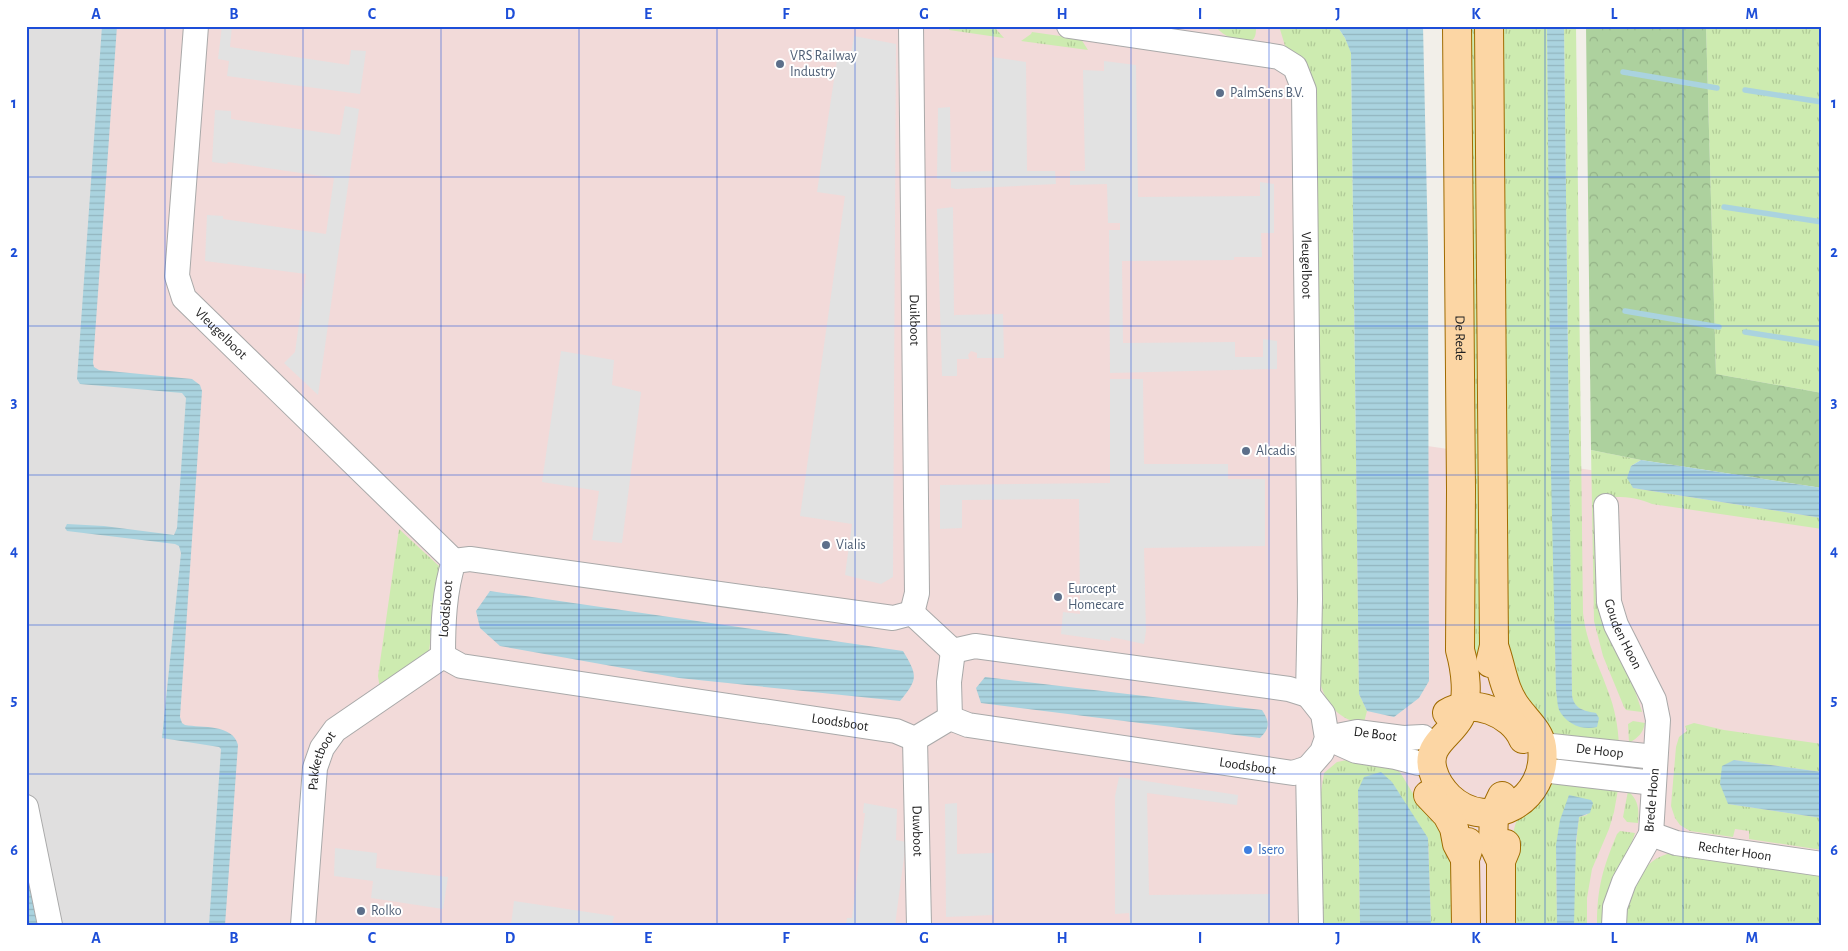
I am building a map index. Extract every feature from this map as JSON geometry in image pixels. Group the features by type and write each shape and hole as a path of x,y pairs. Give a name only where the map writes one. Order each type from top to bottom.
{"main road":[{"name":"De Rede","path":"1457,26 1461,480 1460,650 1465,671 1457,709"},
{"path":"1454,811 1500,812 1525,798 1536,784 1535,730 1505,707 1492,684 1490,663 1494,646 1489,26"},
{"path":"1466,925 1465,859 1469,847 1454,811 1424,756 1434,749 1460,717 1457,709 1505,707"},
{"path":"1500,812 1506,849 1501,861 1500,925"}],"street":[{"name":"Vleugelboot","path":"196,26 177,276 184,298 454,561"},
{"name":"Duikboot","path":"911,26 917,593 912,613"},
{"name":"Vleugelboot","path":"1069,26 1199,36 1279,57 1295,67 1304,90 1310,599 1308,695"},
{"name":"Gouden Hoon","path":"1606,506 1608,602 1616,625 1650,691 1657,711 1655,757"},
{"name":"Loodsboot","path":"912,613 893,618 470,559 454,561 449,577 443,656 462,666 896,731 915,739"},
{"path":"912,613 953,651"},
{"path":"953,651 975,646 1289,689 1308,695 1323,714 1327,738 1322,752 1308,768 1311,925"},
{"path":"915,739 950,718 949,682 953,651"},
{"name":"Pakketboot","path":"303,925 315,768 322,748 335,730 443,656"},
{"name":"Loodsboot","path":"950,718 968,725 1293,773 1308,768"},
{"name":"De Boot","path":"1327,738 1357,732 1403,738 1424,756"},
{"name":"Duwboot","path":"915,739 919,925"},
{"name":"De Hoop","path":"1536,752 1655,757"},
{"name":"De Hoop","path":"1536,752 1654,782"},
{"name":"Brede Hoon","path":"1614,925 1615,907 1624,882 1650,834 1655,757"},
{"path":"26,808 50,925"},
{"name":"Rechter Hoon","path":"1650,834 1676,843 1822,864"}],"shaded area":[{"path":"26,26 109,26 193,389 231,742 215,925 41,925 26,845"},
{"path":"109,26 1324,26 1346,434 1822,504 1822,925 215,925 231,743 170,732 193,389 85,376"},
{"path":"222,26 232,26 230,47 349,65 351,50 366,51 360,94 227,76 229,61 218,59"},
{"path":"854,36 896,44 893,577 881,584 845,575 852,524 800,516 845,196 817,192 838,53 851,55"},
{"path":"992,57 1026,62 1027,171 1055,171 1056,184 956,189 951,188 951,179 937,179 938,108 950,107 951,172 993,171"},
{"path":"1104,61 1136,65 1138,197 1260,196 1260,182 1274,184 1274,233 1261,233 1262,257 1234,257 1234,260 1122,261 1123,343 1235,342 1235,357 1263,357 1263,339 1277,341 1277,369 1110,373 1109,230 1120,230 1120,223 1108,223 1107,184 1070,185 1070,171 1085,171 1083,70 1104,71"},
{"path":"345,106 359,109 318,395 284,363 295,352 306,274 205,261 207,215 223,216 223,219 326,234 334,178 228,162 227,164 212,162 215,110 231,111 231,119 340,135"},
{"path":"953,207 954,316 1003,314 1004,358 977,358 977,353 971,351 968,355 969,359 957,359 957,376 942,376 937,209"},
{"path":"561,351 614,360 612,385 641,392 622,543 592,540 599,491 542,482"},
{"path":"1110,379 1143,379 1144,464 1228,464 1228,479 1265,479 1265,546 1144,548 1146,631 1144,644 1111,637 1110,641 1061,634 1063,612 1080,614 1079,499 962,500 962,528 940,529 940,485 1110,483"},
{"path":"1119,777 1238,795 1237,805 1147,793 1149,895 1270,894 1270,925 1130,925 1129,913 1115,914 1115,796"},
{"path":"864,803 897,809 896,840 906,842 895,925 846,925 847,918 852,918 865,813 863,813"},
{"path":"957,803 957,854 994,853 993,915 946,917 945,804"},
{"path":"335,848 377,853 376,868 448,877 443,909 371,898 373,881 334,876"},
{"path":"514,901 614,916 612,925 511,925"}],"green space":[{"path":"949,26 996,27 1004,38 949,30"},
{"path":"1215,26 1256,26 1256,34 1250,42 1231,38"},
{"path":"1279,26 1337,26 1351,52 1359,694 1367,711 1363,726 1338,713 1330,704 1320,683 1318,671 1317,623 1322,623 1321,573 1304,62 1291,50 1286,49"},
{"path":"1465,26 1478,26 1485,657 1471,658"},
{"path":"1496,26 1547,26 1556,690 1559,709 1586,711 1576,706 1572,695 1564,26 1576,26 1583,613 1590,645 1613,704 1619,745 1550,735 1508,670"},
{"path":"1586,26 1706,26 1716,374 1822,393 1822,488 1641,460 1591,450"},
{"path":"1706,26 1822,26 1822,393 1716,374"},
{"path":"1032,32 1081,39 1088,50 1021,41"},
{"path":"1591,450 1641,460 1631,466 1633,488 1822,518 1822,529 1652,504 1632,498 1597,498 1598,601 1626,663 1642,712 1626,710 1624,707 1603,656 1594,621"},
{"path":"399,529 439,566 429,652 380,689 378,676"},
{"path":"1633,721 1645,723 1640,735 1629,743 1628,724"},
{"path":"1694,723 1724,730 1822,744 1822,772 1734,760 1729,804 1822,818 1822,850 1749,839 1749,831 1735,829 1733,837 1690,831 1680,825 1675,818 1671,806 1676,747 1679,737 1687,731 1685,726"},
{"path":"1347,760 1391,767 1400,772 1415,797 1436,818 1453,862 1456,925 1431,925 1428,838 1358,790 1360,925 1321,925 1319,805 1324,773 1337,762"},
{"path":"1553,781 1619,784 1609,829 1592,869 1587,898 1587,925 1574,925 1575,871 1579,817 1587,815 1591,800 1556,845 1557,925 1511,925 1510,871 1514,830 1520,814 1528,803 1537,793"},
{"path":"1628,791 1638,806 1638,823 1627,822 1623,817"},
{"path":"1620,831 1635,833 1605,925 1597,925 1598,900 1602,878 1612,846"},
{"path":"1676,852 1822,873 1822,925 1623,925 1627,906 1635,886 1647,866 1659,857"}],"water":[{"path":"102,26 117,26 93,363 94,367 99,370 192,379 200,385 202,391 180,717 185,725 224,730 235,738 238,745 225,925 209,925 221,749 219,747 162,738 181,553 179,546 67,531 65,528 67,524 104,526 174,535 177,528 186,398 182,393 80,384 77,379"},
{"path":"1337,26 1423,26 1428,248 1429,681 1419,698 1394,717 1367,711 1359,694 1351,53 1345,38"},
{"path":"1547,26 1564,26 1572,695 1577,706 1596,713 1599,718 1597,727 1592,728 1570,723 1562,715 1557,703 1556,690 1551,474"},
{"path":"1641,460 1822,488 1822,518 1633,488 1627,478 1631,466"},
{"path":"490,591 903,651 913,672 913,682 900,701 679,678 500,646 480,628 476,611"},
{"path":"985,677 1262,710 1268,725 1260,738 981,703 976,688"},
{"path":"1734,760 1822,772 1822,818 1728,804 1720,784 1722,766"},
{"path":"1381,772 1392,782 1428,838 1431,925 1360,925 1358,790 1364,777"},
{"path":"1569,795 1591,800 1593,803 1590,813 1579,817 1576,841 1574,925 1557,925 1556,845 1560,820"},
{"path":"26,865 37,925 26,925"}],"waterway":[{"path":"1623,72 1717,88"},
{"path":"1745,90 1822,102"},
{"path":"1724,207 1822,222"},
{"path":"1625,311 1719,327"},
{"path":"1745,332 1822,344"}],"place":[{"name":"VRS Railway Industry","path":"780,64"},
{"name":"PalmSens B.V.","path":"1220,93"},
{"name":"Alcadis","path":"1246,451"},
{"name":"Vialis","path":"826,545"},
{"name":"Eurocept Homecare","path":"1058,597"},
{"name":"Isero","path":"1248,850"},
{"name":"Rolko","path":"361,911"}]}
